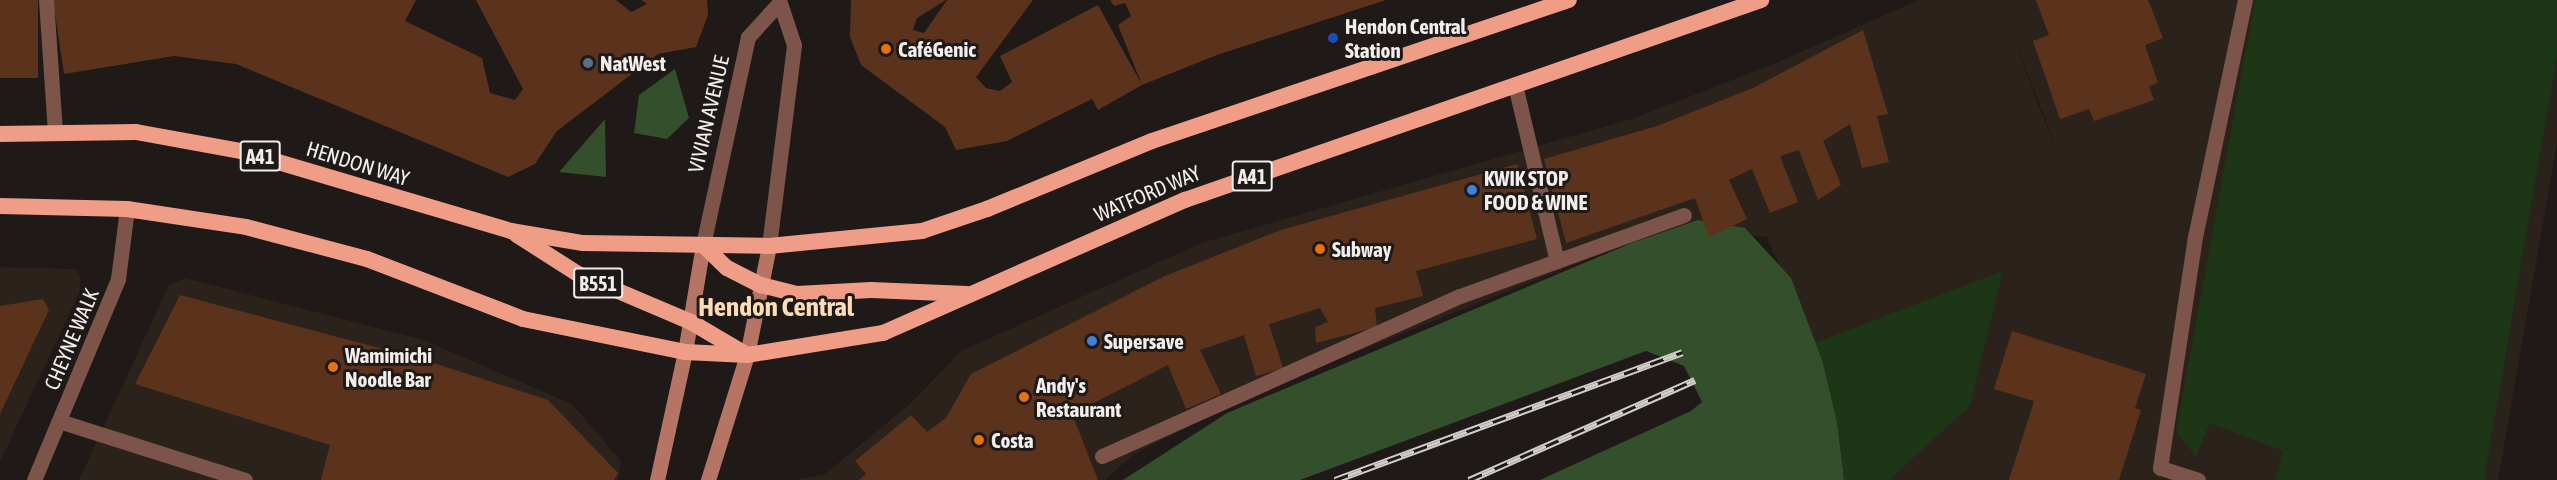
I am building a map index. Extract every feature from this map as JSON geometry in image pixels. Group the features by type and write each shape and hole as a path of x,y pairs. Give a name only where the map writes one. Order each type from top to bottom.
{"highway":[{"name":"WATFORD WAY","path":"703,245 769,246 922,231 987,209 1152,141 1569,0"},
{"name":"WATFORD WAY","path":"685,352 747,355 882,333 1185,200 1761,0"},
{"name":"HENDON WAY","path":"0,134 56,131 136,132 242,151 511,231 603,246 703,245"},
{"name":"A41","path":"0,206 127,208 246,227 367,259 523,319 685,352"},
{"name":"B551","path":"511,231 578,274 691,322 747,355"},
{"path":"703,245 727,268 761,285 797,294 871,290 971,294"}],"main road":[{"path":"657,480 691,322 703,245"},
{"path":"708,480 747,355 769,246"}],"street":[{"path":"46,0 56,131"},
{"path":"2198,480 2160,474 2195,237 2245,0"},
{"name":"VIVIAN AVENUE","path":"703,245 748,37 779,2 794,45 769,246"},
{"path":"1515,85 1557,261"},
{"name":"CHEYNE WALK","path":"34,480 118,279 127,208"},
{"path":"1102,456 1460,296 1684,215"},
{"path":"58,421 245,480"}],"shaded area":[{"path":"1919,0 2557,0 2557,143 2498,480 1822,480 1810,336 1815,333 1810,335 1767,237 1673,225 1264,389 1134,454 1105,480 794,480 825,474 911,403 961,351 1202,243 1635,118 1778,62","holes":["2017,45 2058,153 2039,107"]},
{"path":"0,267 76,269 81,277 79,293 0,462"},
{"path":"185,278 423,340 572,404 621,461 618,480 79,480 169,285"}],"green space":[{"path":"2255,0 2557,0 2557,54 2484,480 2275,480 2283,451 2210,423 2196,456 2176,432"},
{"path":"675,69 689,118 667,139 634,133 639,95"},
{"path":"605,119 606,177 559,172"},
{"path":"1698,220 1745,228 1791,278 1822,360 1837,422 1844,480 1540,480 1691,411 1702,402 1684,366 1646,351 1300,480 1123,480 1227,413 1634,242"},
{"path":"2003,271 1970,406 1889,480 1844,480 1837,422 1815,343"}],"building":[{"path":"0,0 38,0 38,78 0,78"},
{"path":"53,0 416,0 405,21 482,58 490,93 515,100 523,89 476,0 616,0 631,12 647,4 641,0 707,0 708,15 696,47 658,54 557,131 535,164 508,177 236,64 174,56 64,74"},
{"path":"851,0 946,0 917,18 913,30 924,33 947,0 1033,0 976,77 986,88 1000,91 1012,82 1000,56 1098,5 1142,85 1098,110 1092,99 1007,141 956,150 945,127 861,65 850,37"},
{"path":"1110,0 1386,0 1217,55 1142,85 1118,25 1131,16 1125,3 1114,6"},
{"path":"2036,0 2148,0 2163,38 2145,45 2158,83 2149,86 2154,100 2094,121 2089,109 2060,119 2033,41 2049,35"},
{"path":"1863,30 1888,114 1877,116 1889,162 1862,168 1850,124 1823,141 1841,185 1818,200 1799,150 1780,156 1798,202 1770,213 1752,169 1729,180 1747,219 1709,237 1695,198 1566,243 1544,159 1657,126 1753,88"},
{"path":"1517,164 1537,239 1416,271 1423,296 1375,308 1377,327 1316,343 1315,327 1328,322 1320,308 1269,324 1283,368 1256,376 1244,335 1200,350 1221,394 1186,409 1168,365 1072,414 1098,480 859,480 866,474 855,461 911,415 927,432 946,418 971,374 1165,276 1281,230"},
{"path":"180,295 424,360 548,400 618,473 614,480 321,480 330,445 135,384"},
{"path":"43,299 49,310 0,414 0,306"},
{"path":"2012,331 2146,374 2135,408 2141,410 2119,480 2009,480 2034,401 1994,389"}],"railway":[{"path":"1335,480 1682,352"},
{"path":"1469,480 1695,380"}],"place":[{"name":"Hendon Central Station","path":"1333,38"},
{"name":"CaféGenic","path":"886,49"},
{"name":"NatWest","path":"588,63"},
{"name":"KWIK STOP FOOD & WINE","path":"1472,190"},
{"name":"Subway","path":"1320,249"},
{"name":"Supersave","path":"1092,341"},
{"name":"Wamimichi Noodle Bar","path":"333,367"},
{"name":"Andy's Restaurant","path":"1024,397"},
{"name":"Costa","path":"979,440"}],"district":[{"name":"Hendon Central","path":"776,307"}]}
